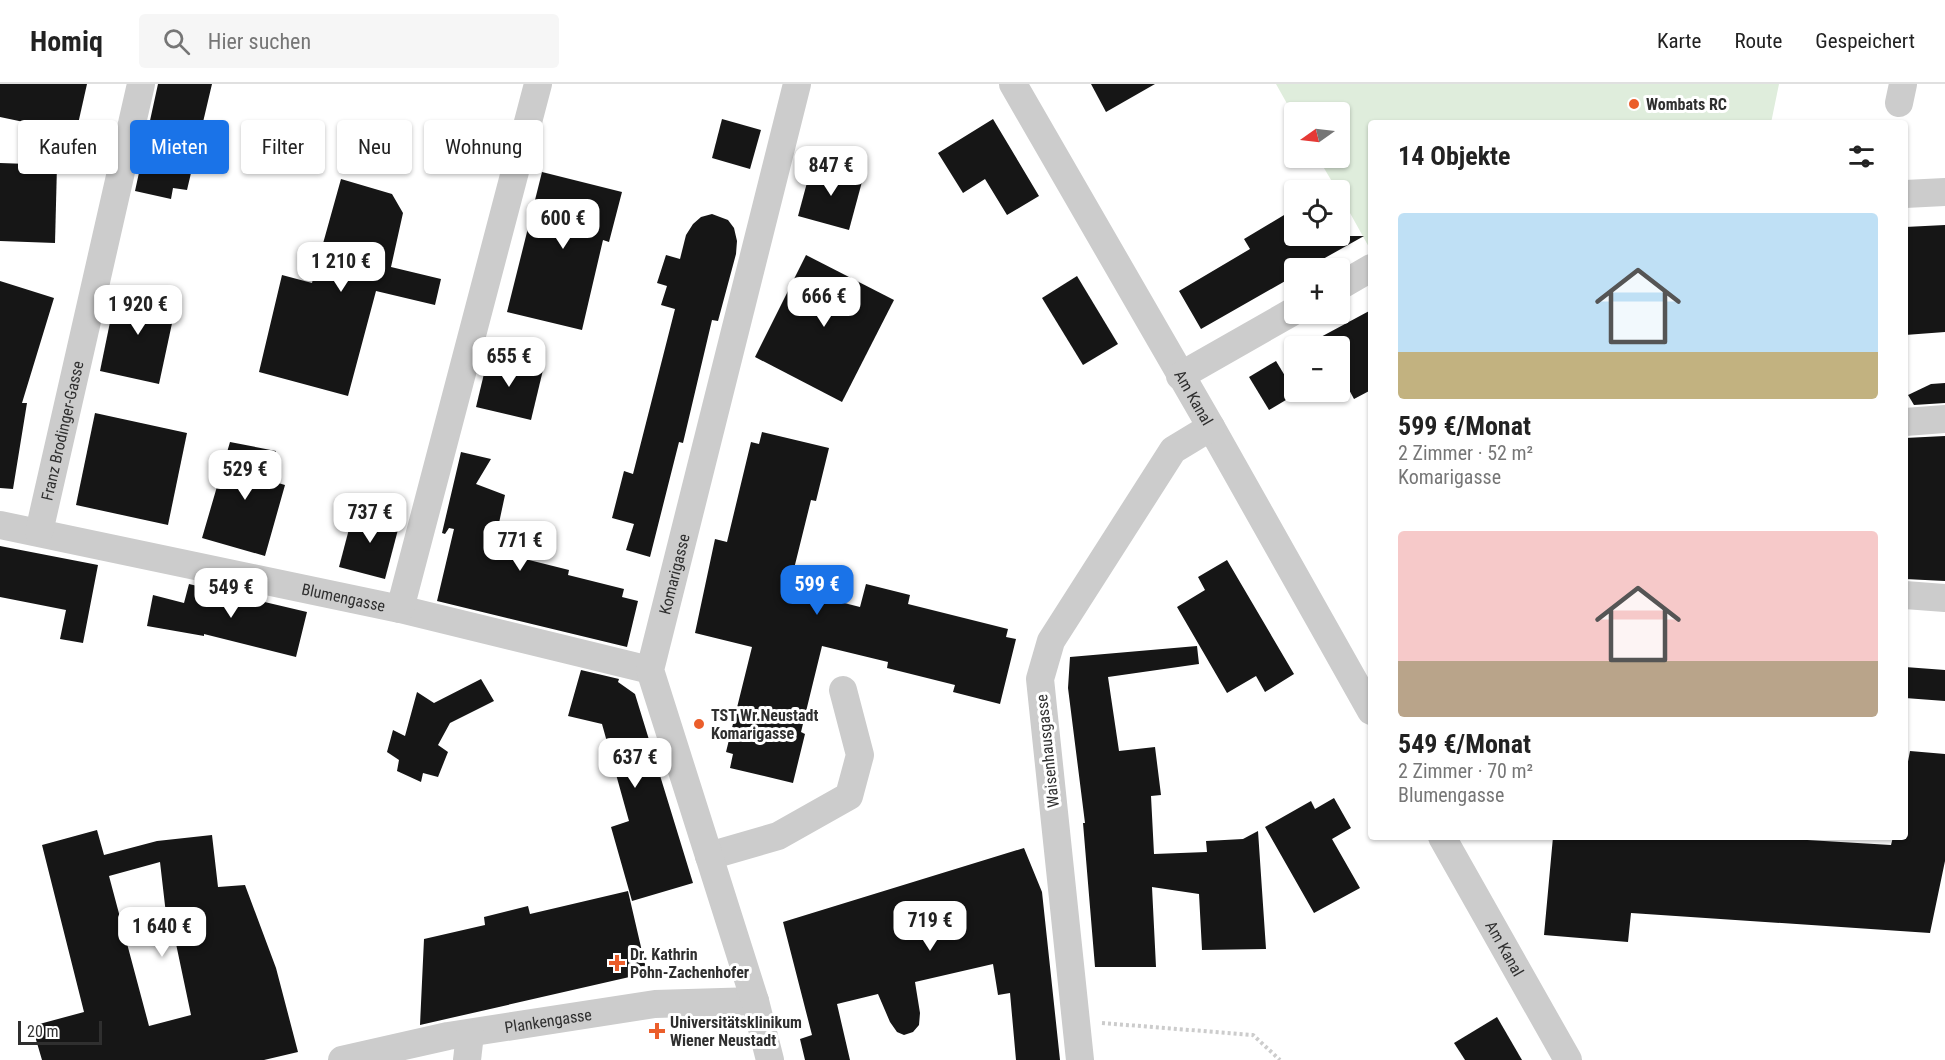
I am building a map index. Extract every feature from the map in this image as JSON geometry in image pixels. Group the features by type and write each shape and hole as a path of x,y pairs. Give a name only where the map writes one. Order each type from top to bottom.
{"street":[{"name":"Franz Brodinger-Gasse","path":"39,532 141,84"},
{"path":"400,609 538,84"},
{"name":"Komarigasse","path":"650,670 797,84"},
{"name":"Am Kanal","path":"1013,84 1211,427 1368,706"},
{"path":"1908,194 1945,192"},
{"path":"1350,280 1368,270"},
{"path":"1180,376 1284,317"},
{"path":"1908,422 1945,419"},
{"name":"Waisenhausgasse","path":"1080,1060 1040,679 1051,641 1173,450 1211,427"},
{"name":"Blumengasse","path":"0,525 400,609 650,670"},
{"path":"1908,595 1945,598"},
{"path":"650,670 755,1001 770,1060"},
{"path":"709,856 778,836 849,796 860,755 843,690"},
{"name":"Am Kanal","path":"1444,840 1568,1060"},
{"name":"Plankengasse","path":"342,1060 468,1047 655,1004 755,1001"}],"path":[{"path":"1076,1022 1253,1035 1280,1060"}],"green space":[{"path":"1276,84 1779,84 1772,120 1368,120 1368,245 1350,213 1350,180 1331,180 1324,168 1350,168 1350,102 1286,102"}],"building":[{"path":"0,84 87,84 79,120 18,121 0,117"},
{"path":"158,84 212,84 204,120 150,120"},
{"path":"1091,84 1155,84 1106,112"},
{"path":"722,119 761,130 750,169 712,158"},
{"path":"993,119 1039,196 1007,215 985,179 963,193 938,153"},
{"path":"0,163 18,164 18,174 57,174 55,243 0,241"},
{"path":"812,164 863,178 849,230 798,216"},
{"path":"543,172 622,192 609,242 603,240 582,330 507,312"},
{"path":"139,174 191,174 187,190 173,188 171,199 135,191"},
{"path":"341,179 392,194 403,213 391,267 441,279 435,305 376,291 348,396 259,372 282,275 312,283"},
{"path":"712,214 728,220 734,228 737,241 736,254 718,321 712,320 683,443 679,442 650,557 626,550 634,524 612,518 624,471 633,474 675,309 661,305 667,286 657,283 666,255 680,259 686,235 693,224 701,217"},
{"path":"1284,215 1284,246 1346,246 1325,258 1284,258 1284,282 1201,329 1179,291 1250,249 1244,239"},
{"path":"1945,225 1945,332 1908,335 1908,227"},
{"path":"1350,236 1364,236 1350,244"},
{"path":"806,255 894,300 842,402 755,357"},
{"path":"1077,276 1118,344 1083,365 1042,298"},
{"path":"0,281 54,298 22,403 27,403 13,489 0,488"},
{"path":"117,288 177,300 159,384 100,371"},
{"path":"1368,312 1368,392 1354,399 1350,392 1350,336 1323,336 1345,324 1350,324 1350,321"},
{"path":"488,357 543,370 531,420 476,407"},
{"path":"1276,361 1284,374 1284,401 1269,410 1249,377"},
{"path":"1945,383 1945,403 1914,405 1908,395 1931,384"},
{"path":"95,413 187,433 168,525 76,505"},
{"path":"762,432 829,448 816,501 811,500 789,589 860,607 866,584 910,595 908,604 1008,629 1006,637 1016,639 1000,704 953,692 955,685 887,668 888,662 822,646 801,732 805,734 793,783 730,768 733,754 726,752 752,647 695,633 715,539 727,542 751,442 759,444"},
{"path":"1945,436 1945,581 1908,579 1908,438"},
{"path":"230,442 276,451 268,480 285,485 265,556 202,538"},
{"path":"461,452 491,459 476,484 505,495 493,551 569,570 568,575 624,589 622,597 638,601 627,647 437,601 454,529 449,528 445,534 442,533"},
{"path":"354,510 400,522 385,579 339,567"},
{"path":"0,546 98,565 83,643 60,639 66,610 0,597"},
{"path":"1227,560 1294,674 1265,692 1256,676 1227,693 1177,607 1205,590 1198,577"},
{"path":"189,584 307,612 296,657 204,634 204,636 147,626 153,595 184,603"},
{"path":"1197,646 1199,664 1108,677 1119,751 1155,747 1161,795 1151,796 1154,854 1207,852 1206,841 1243,839 1258,831 1266,949 1202,950 1199,894 1152,887 1156,967 1095,967 1083,823 1085,823 1068,688 1070,657"},
{"path":"1908,667 1945,670 1945,701 1908,698"},
{"path":"581,670 619,679 618,682 635,694 693,883 632,901 611,827 629,821 602,724 568,716"},
{"path":"481,679 494,701 450,723 438,745 448,752 438,777 423,773 421,782 397,771 399,760 387,752 393,730 405,736 417,692 434,703"},
{"path":"1910,751 1945,754 1945,861 1930,933 1631,913 1628,942 1544,935 1553,840 1806,840 1891,845 1892,840 1908,840"},
{"path":"1334,798 1351,828 1332,839 1360,888 1314,913 1265,827 1311,801 1315,809"},
{"path":"97,830 104,855 157,841 212,835 218,887 245,885 276,968 298,1052 264,1060 42,1060 32,1026 84,1012 42,845","holes":["160,862 169,940 175,939 191,1015 149,1026 109,876"]},
{"path":"1024,848 1042,892 1060,1060 1016,1060 1010,993 998,995 993,964 915,982 920,1013 919,1025 913,1032 904,1035 897,1032 890,1022 878,994 837,1004 850,1060 805,1060 800,1039 812,1035 783,922"},
{"path":"628,891 647,973 420,1025 424,939 485,925 484,917 528,906 530,914"},
{"path":"1497,1017 1522,1060 1465,1060 1454,1043"}],"place":[{"name":"Wombats RC","path":"1634,104"},
{"name":"TST Wr.Neustadt Komarigasse","path":"699,724"},
{"name":"Dr. Kathrin Pohn-Zachenhofer","path":"617,963"},
{"name":"Universitätsklinikum Wiener Neustadt","path":"657,1031"}]}
